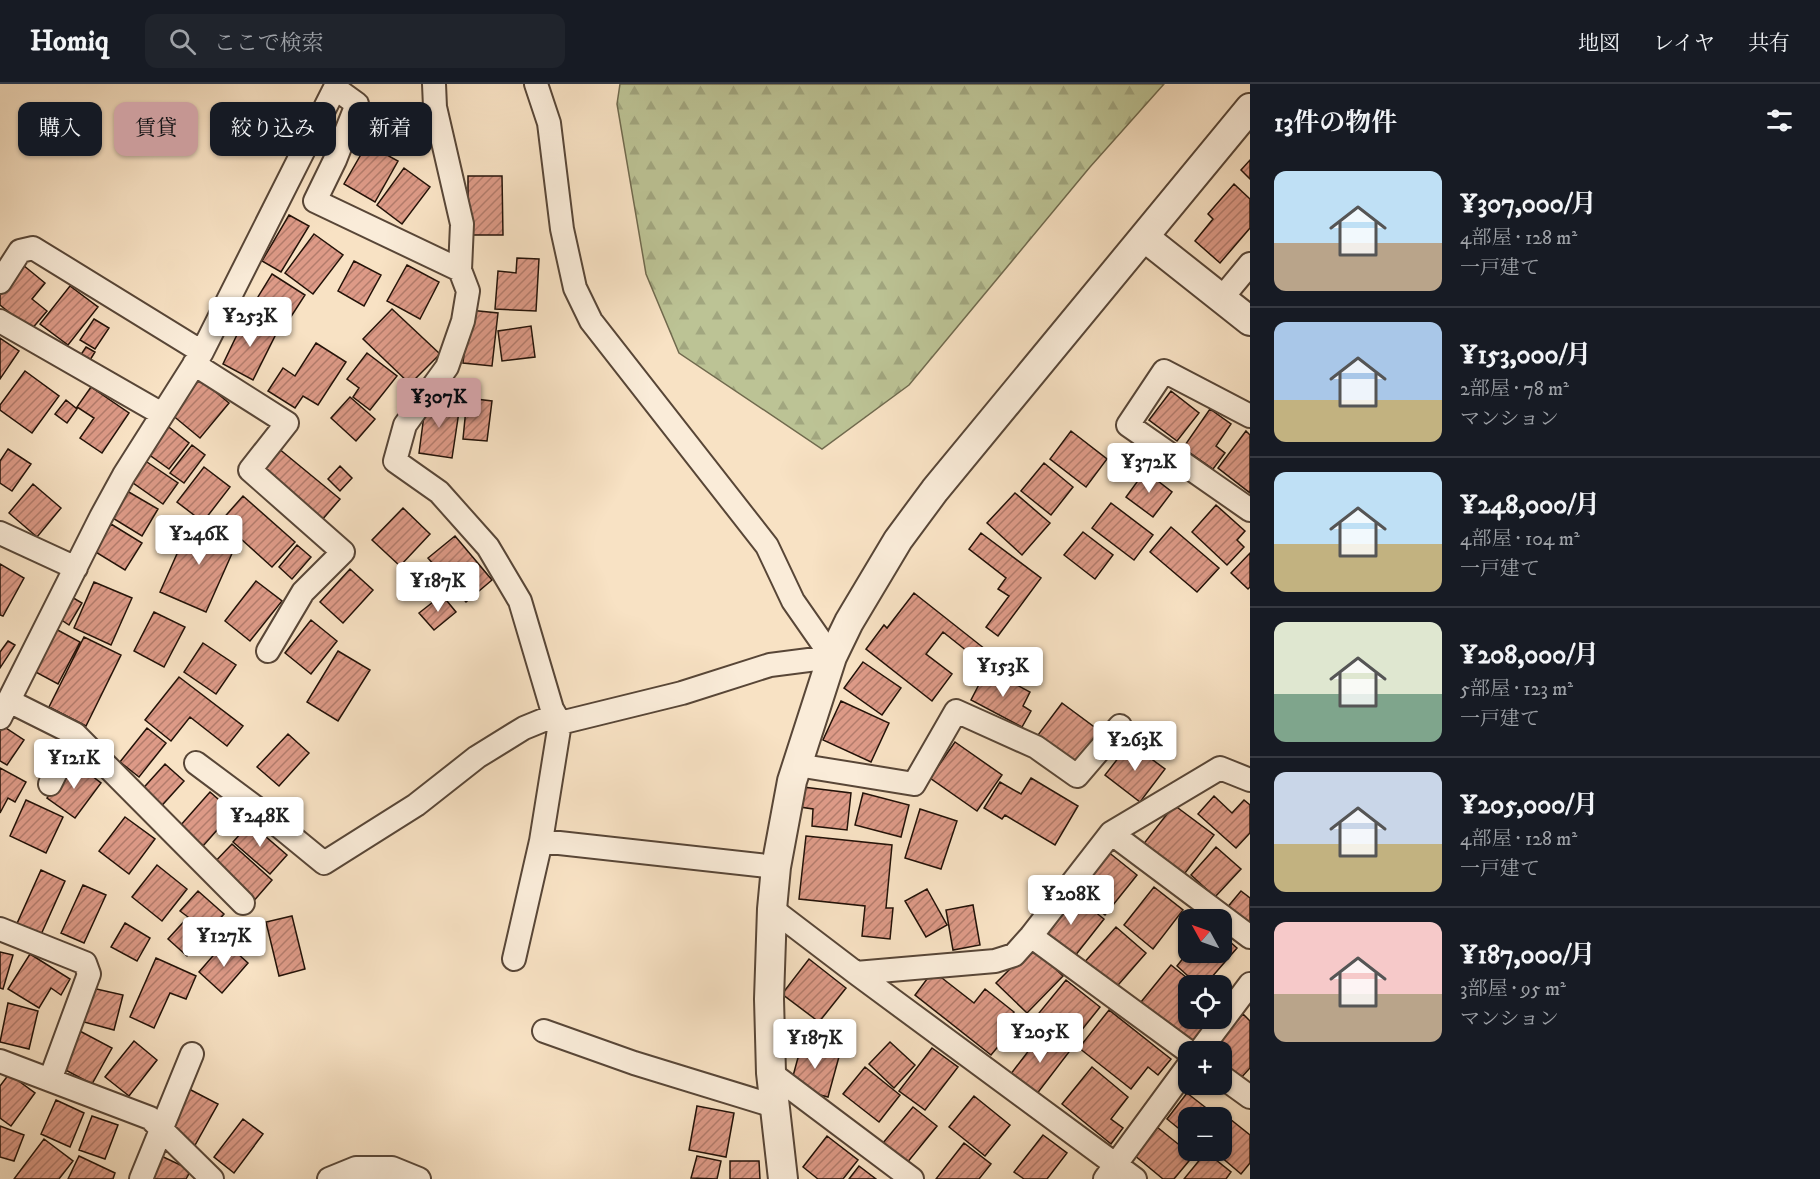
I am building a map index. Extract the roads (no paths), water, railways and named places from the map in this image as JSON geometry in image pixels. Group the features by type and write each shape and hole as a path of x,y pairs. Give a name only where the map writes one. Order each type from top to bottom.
{"street":[{"path":"434,84 435,107 462,224 460,270 468,291 447,367 405,425 395,460 439,492 488,547 520,601 552,709 560,723 541,841 514,959"},
{"path":"536,84 549,123 562,229 575,288 591,321 767,546 793,601 832,657"},
{"path":"243,903 75,734 5,709 124,475 198,358 336,86 357,104 335,160 315,201 460,270"},
{"path":"783,1179 771,1073 769,999 772,909 776,867 797,765 832,657 860,602 898,540 935,490 1250,108"},
{"path":"1144,237 1250,321"},
{"path":"0,282 20,251 33,248 198,358 287,423 250,470 343,552 303,592 268,651"},
{"path":"1221,299 1250,264"},
{"path":"0,321 162,414"},
{"path":"1250,416 1164,371 1128,425 1250,510"},
{"path":"0,533 76,568"},
{"path":"196,764 263,813 324,863 416,805 477,757 524,728 546,720 560,723 682,693 770,665 832,657"},
{"path":"797,765 914,784 956,711 1035,747 1077,776 1120,726"},
{"path":"50,784 75,734"},
{"path":"856,974 994,961 1014,954 1031,936 1111,833 1220,768 1250,780"},
{"path":"1111,833 1250,936"},
{"path":"541,841 776,867"},
{"path":"772,909 1111,1172 1135,1179"},
{"path":"0,929 85,963 89,974 50,1080"},
{"path":"1031,936 1178,1045"},
{"path":"1207,1041 1250,984"},
{"path":"544,1031 634,1064 774,1106"},
{"path":"141,1179 192,1054"},
{"path":"0,1061 150,1118 212,1179"},
{"path":"771,1073 912,1179"},
{"path":"1111,1172 1178,1080"},
{"path":"1232,1084 1250,1097"},
{"path":"328,1179 356,1168 392,1168 419,1179"}]}
